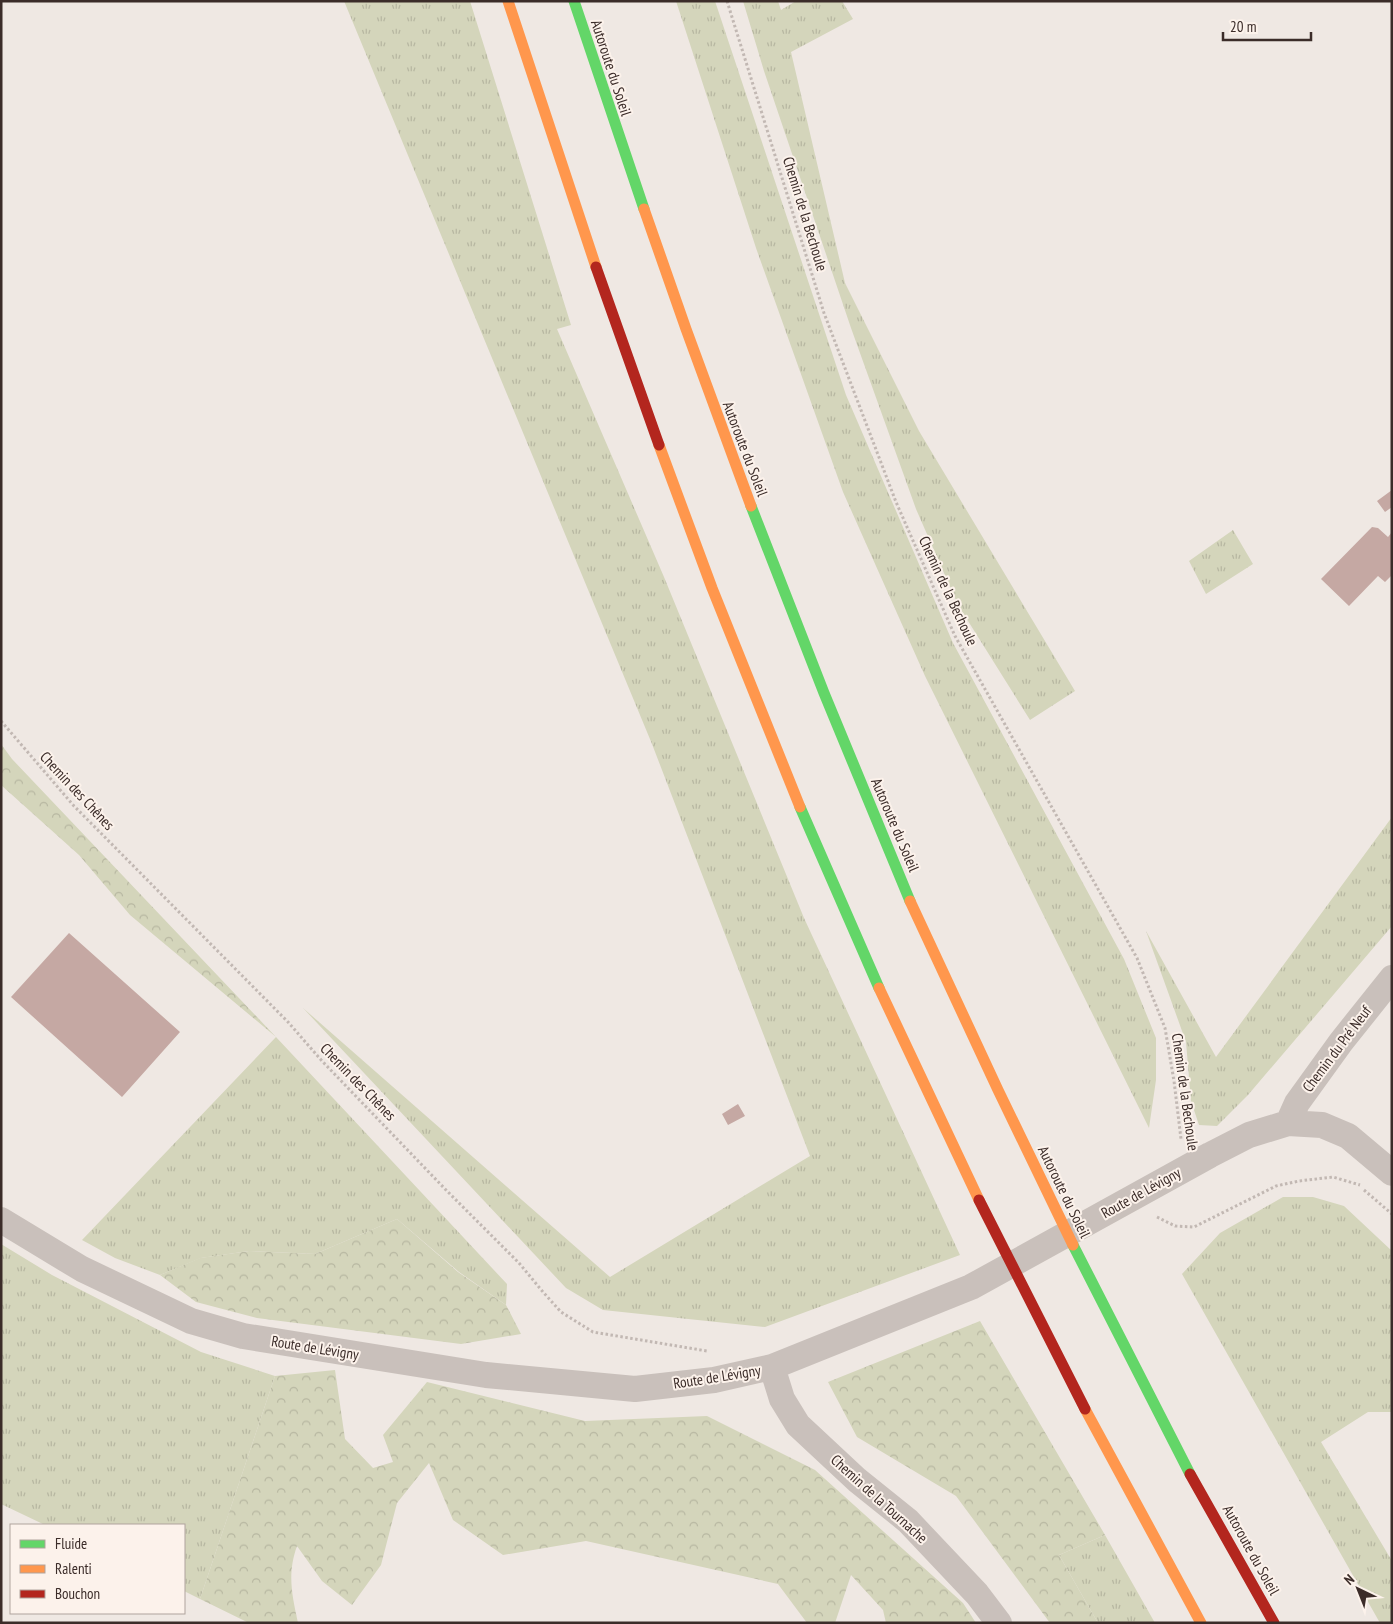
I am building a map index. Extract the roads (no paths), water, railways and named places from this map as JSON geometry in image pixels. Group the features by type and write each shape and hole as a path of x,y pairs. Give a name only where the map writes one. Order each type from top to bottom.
{"highway":[{"path":"508,1 558,157 632,374 713,590 796,797 884,1000 997,1238 1136,1509 1201,1623"},
{"name":"Autoroute du Soleil","path":"574,1 619,141 688,339 778,579 855,770 938,964 1081,1262 1185,1464 1274,1623"}],"street":[{"name":"Chemin du Pré Neuf","path":"1288,1123 1297,1103 1392,978"},
{"name":"Route de Lévigny","path":"1,1220 82,1270 191,1322 243,1336 486,1374 635,1389 714,1380 772,1367 970,1287 1126,1200 1249,1135 1288,1123 1322,1125 1348,1136 1392,1173"},
{"name":"Chemin de la Tournache","path":"772,1367 782,1400 798,1425 858,1480 908,1521 977,1594 999,1623"}]}
